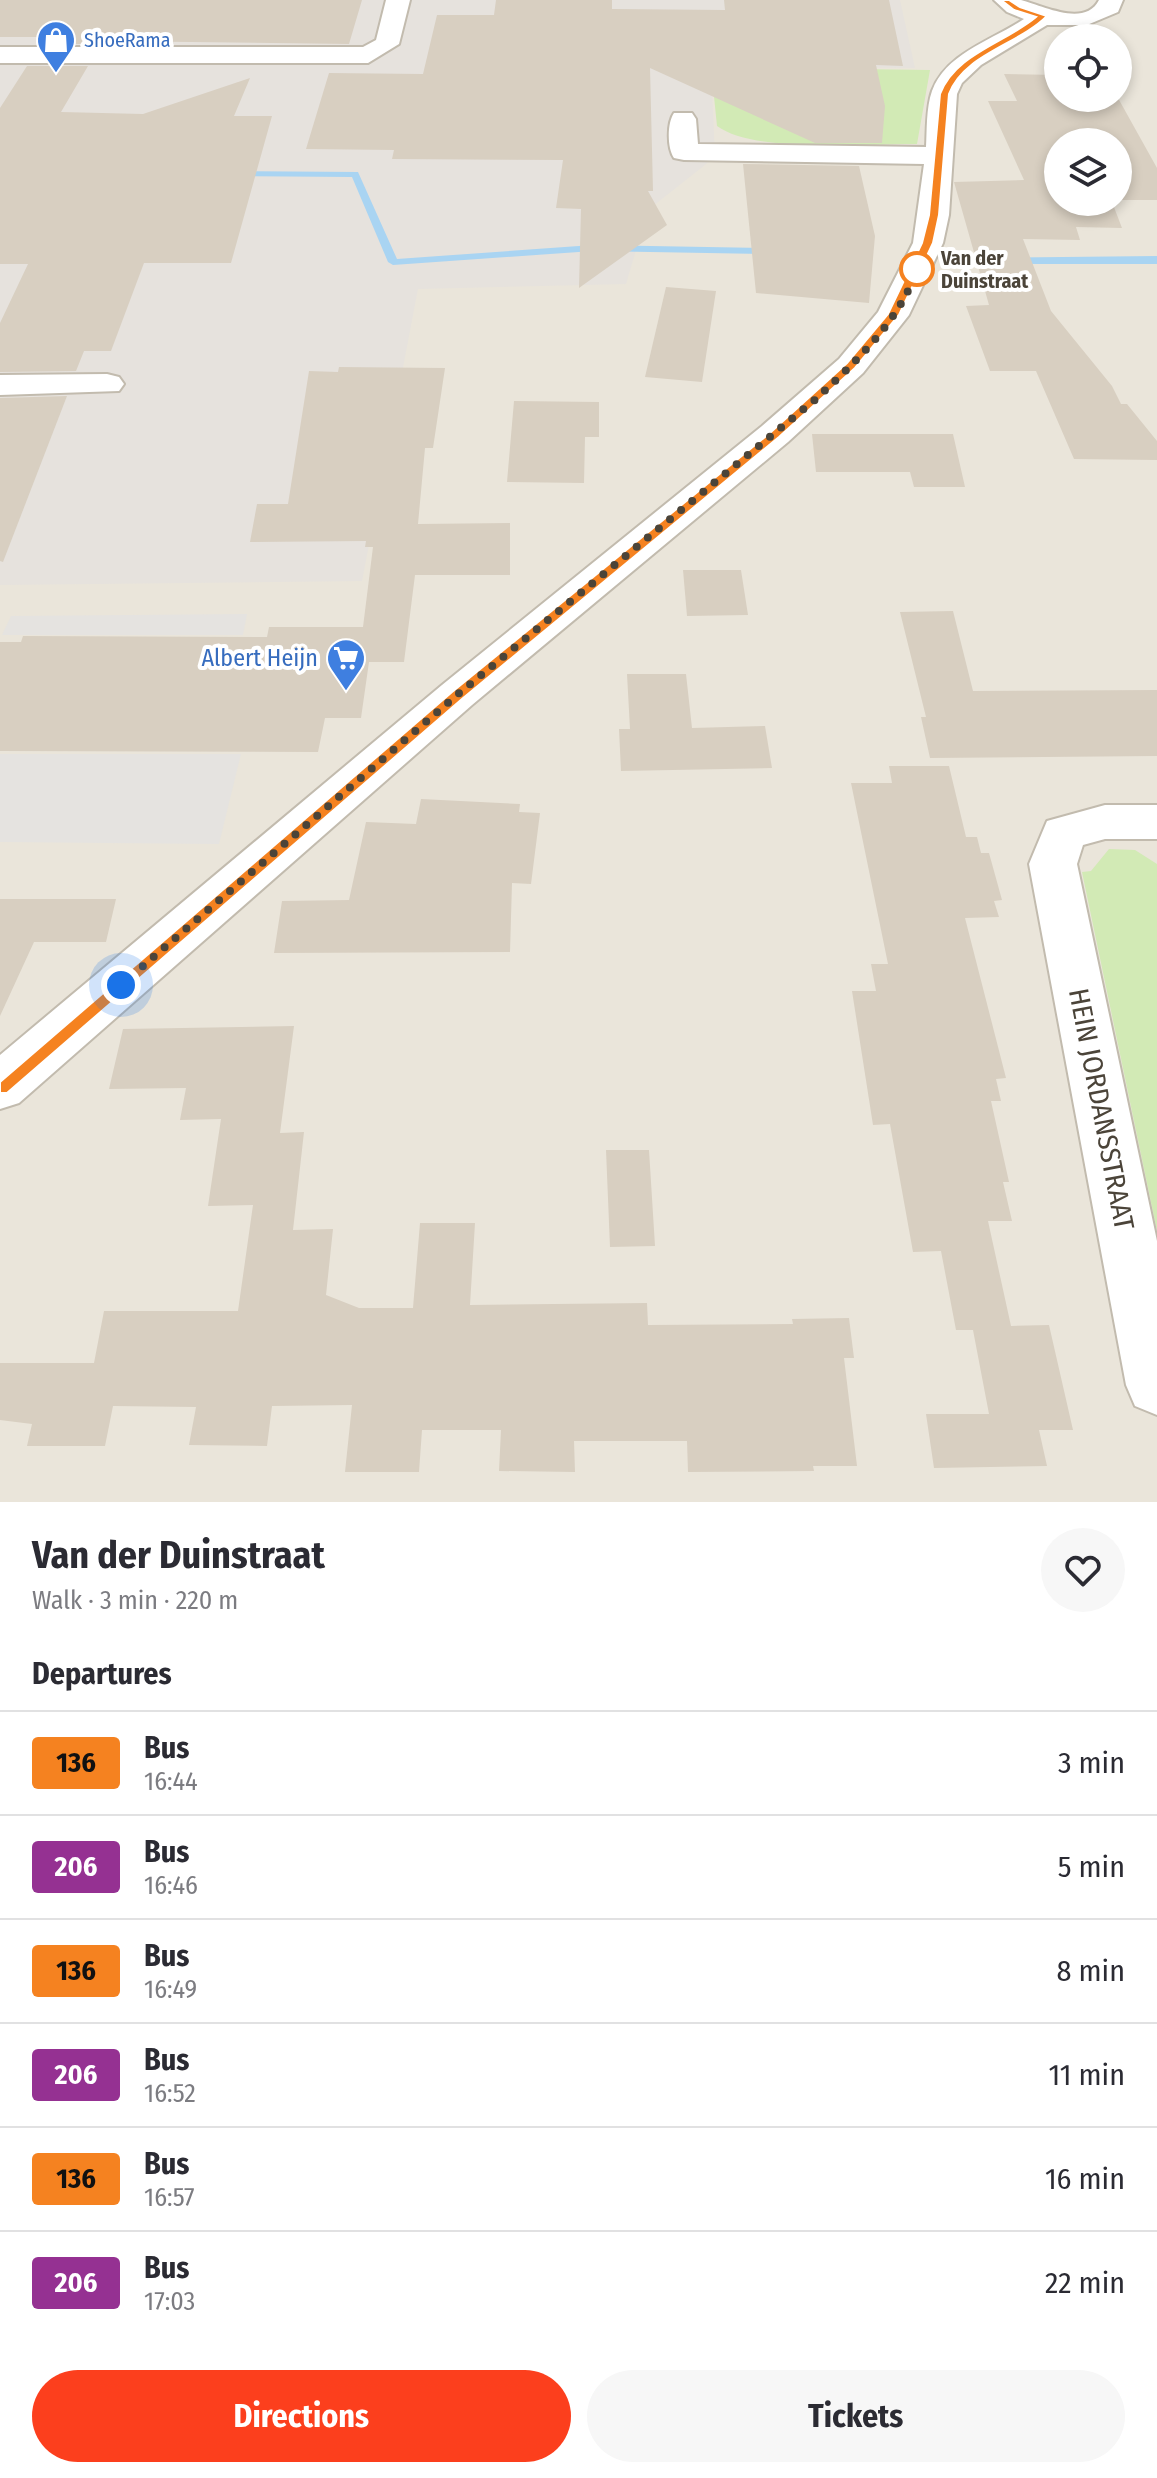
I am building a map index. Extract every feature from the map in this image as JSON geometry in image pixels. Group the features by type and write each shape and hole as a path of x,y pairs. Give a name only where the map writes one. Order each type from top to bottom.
{"street":[{"path":"0,55 368,55 387,44 398,0"},
{"path":"1006,0 1017,8 1043,16 1072,19 1097,15 1108,9 1111,0"},
{"path":"0,1087 457,695 775,434 851,366 893,315 915,275 934,215 944,94 950,79 969,62 1018,37 1043,16"},
{"path":"683,119 684,152 939,156"},
{"path":"0,385 107,384"},
{"name":"HEIN JORDANSSTRAAT","path":"1157,822 1105,822 1063,833 1053,864 1157,1385"}],"shaded area":[{"path":"0,0 1157,0 1157,1502 0,1502"},
{"path":"0,0 900,0 915,68 711,66 715,157 648,210 626,284 418,289 362,581 0,585"},
{"path":"247,614 243,635 2,635 11,616"},
{"path":"0,754 241,754 219,844 0,842"}],"green space":[{"path":"711,67 930,70 917,144 784,144 734,135 717,126"},
{"path":"1109,849 1135,850 1157,864 1157,1231 1082,872 1091,871"}],"water":[{"path":"1157,256 1157,264 996,264 981,258"}],"building":[{"path":"0,0 362,0 349,44 103,41 102,44 41,44 45,37 0,37"},
{"path":"496,0 612,0 612,9 725,10 724,0 889,0 903,66 876,65 885,106 882,143 815,143 650,68 653,191 648,191 667,225 579,288 581,209 556,208 563,160 392,159 394,150 306,149 329,73 423,74 437,15 494,15"},
{"path":"27,66 88,66 61,112 143,114 250,78 234,116 272,116 231,263 144,263 111,351 84,351 76,371 0,372 0,323 28,264 0,264 0,108"},
{"path":"1004,74 1044,75 1044,112 1126,112 1157,168 1157,200 1132,200 1132,128 1044,128 1044,216 1117,216 1122,228 1076,227 1080,240 1023,239 1051,311 1112,386 1121,404 1127,404 1157,441 1157,460 1074,459 1036,371 990,371 966,306 989,305 954,182 1024,180 988,101 1017,101"},
{"path":"743,164 859,166 875,236 869,303 756,293"},
{"path":"666,287 716,291 702,382 645,377"},
{"path":"339,367 445,368 433,448 425,448 418,524 510,523 510,575 415,575 404,662 369,662 361,718 325,718 318,752 0,751 0,642 21,642 23,636 267,637 269,627 363,627 373,547 365,547 366,541 250,542 257,504 288,504 309,371 338,372"},
{"path":"67,396 3,562 0,561 0,398"},
{"path":"514,401 599,402 599,437 585,437 584,483 507,482"},
{"path":"812,434 953,434 965,487 914,487 910,472 816,472"},
{"path":"683,570 741,570 748,615 687,616"},
{"path":"953,611 973,691 1157,690 1157,756 930,758 921,717 926,717 900,612"},
{"path":"627,674 686,674 692,728 765,726 772,768 621,771 619,729 630,729"},
{"path":"889,766 949,766 966,837 977,837 981,853 989,853 1002,900 994,901 999,917 965,918 1006,1078 996,1079 1001,1101 991,1101 1009,1182 1003,1182 1012,1221 988,1221 1011,1326 1049,1325 1073,1430 1039,1430 1047,1466 934,1468 926,1414 989,1414 973,1330 956,1330 941,1251 913,1252 890,1124 873,1125 852,991 876,991 871,964 888,964 851,783 892,783"},
{"path":"421,799 520,804 519,812 540,813 531,884 512,883 510,952 274,953 282,901 349,900 366,822 416,824"},
{"path":"0,899 116,899 106,942 34,942 0,1016"},
{"path":"294,1026 280,1133 304,1132 293,1230 333,1229 326,1295 359,1308 413,1308 420,1223 475,1223 470,1305 647,1303 648,1325 793,1324 792,1319 849,1318 854,1358 844,1358 857,1466 813,1466 814,1471 688,1472 687,1441 574,1441 575,1472 499,1471 501,1430 422,1430 419,1472 345,1472 352,1405 272,1406 267,1446 189,1445 196,1407 113,1406 105,1446 27,1446 32,1424 0,1420 0,1363 94,1363 104,1311 238,1311 253,1205 208,1206 221,1119 180,1120 186,1088 109,1089 123,1029"},
{"path":"606,1150 649,1150 655,1246 610,1247"}],"waterway":[{"path":"237,174 355,174 393,262 593,248 770,251"}],"bus line":[{"name":"136","path":"0,1087 338,801 457,695 775,434 851,366 893,315 928,243 934,215 944,94 950,79 969,62 1018,37 1043,16 1017,8 1006,0"}],"place":[{"name":"ShoeRama","path":"56,74"},
{"name":"Van der Duinstraat","path":"917,269"},
{"name":"Albert Heijn","path":"346,692"}],"route":[{"path":"121,985 338,801 457,695 817,398 851,366 893,315 917,269"}]}
